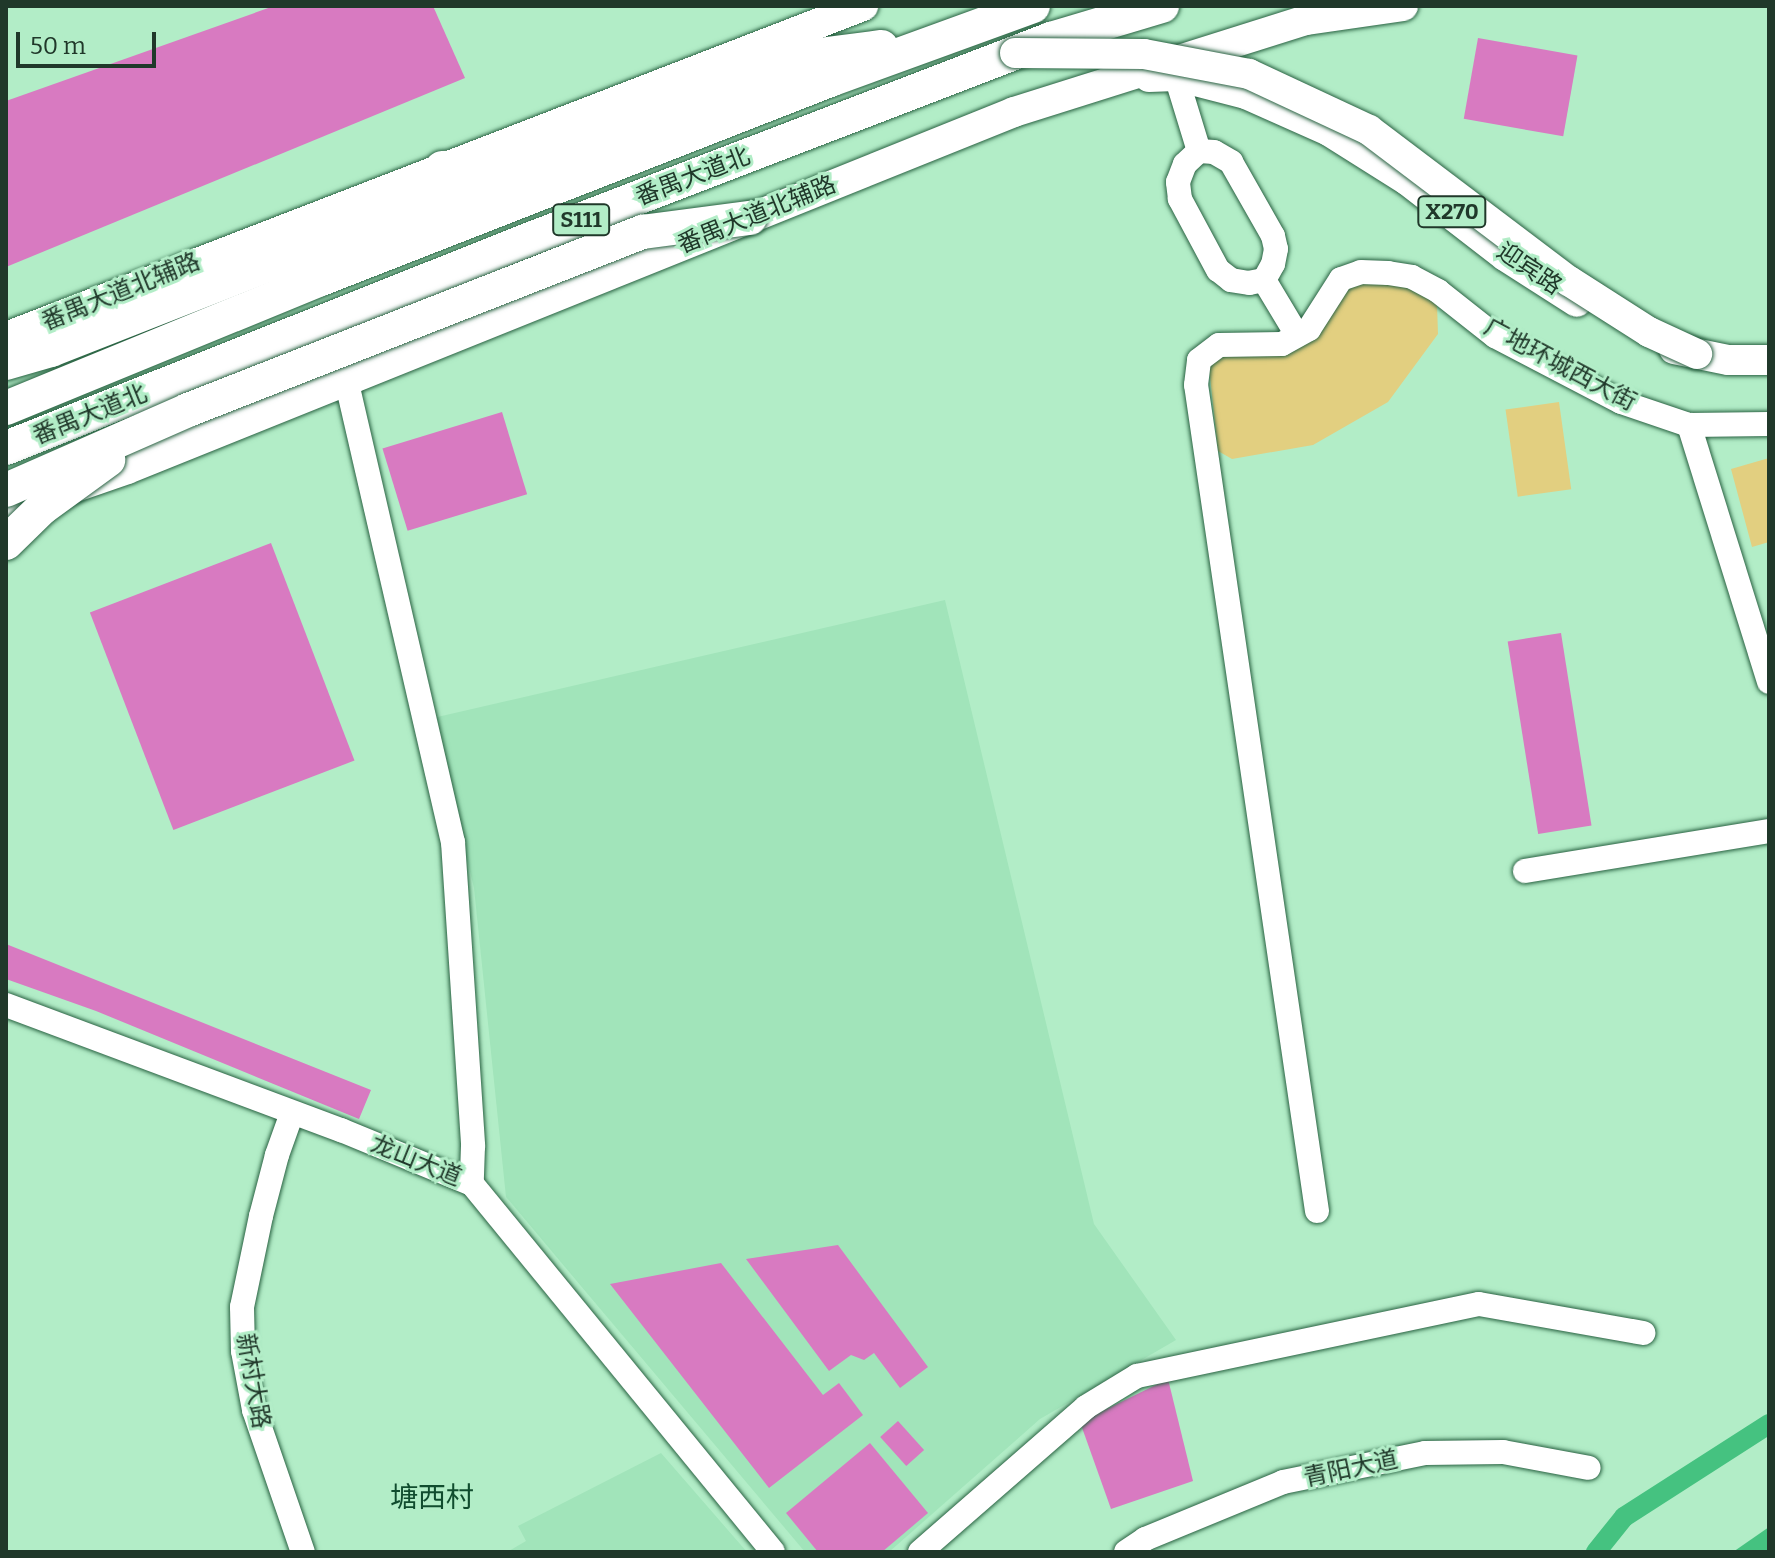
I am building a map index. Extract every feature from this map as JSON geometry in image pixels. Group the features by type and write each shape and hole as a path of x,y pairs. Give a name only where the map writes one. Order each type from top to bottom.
{"highway":[{"name":"番禺大道北","path":"6,408 321,279 743,114 1033,6"},
{"name":"番禺大道北","path":"6,448 533,238 1015,53 1162,6"},
{"path":"6,363 51,350 373,222 811,56 941,40"},
{"path":"442,168 520,166"},
{"path":"6,490 188,410 643,232 750,218"},
{"path":"6,544 42,508 113,456 188,410"}],"main road":[{"name":"番禺大道北辅路","path":"6,337 863,6"},
{"name":"番禺大道北辅路","path":"127,469 1014,112 1306,20 1403,6"},
{"path":"1015,53 1144,54 1249,74 1369,130 1569,281 1649,332 1697,354"},
{"name":"迎宾路","path":"1127,77 1176,76 1246,94 1329,131 1408,181 1505,256 1619,328 1660,346 1697,354 1728,360 1769,360"},
{"path":"6,511 127,469"},
{"path":"6,544 127,469"}],"street":[{"path":"1176,76 1199,151"},
{"path":"1199,151 1214,152 1231,162 1273,236 1276,249 1273,264 1264,280 1240,282 1218,270 1180,199 1178,182 1185,164 1199,151"},
{"name":"广地环城西大街","path":"1297,335 1309,329 1341,279 1361,272 1412,277 1438,291 1495,336 1621,402 1689,425 1769,424"},
{"path":"1264,280 1297,335 1282,344 1219,345 1199,360 1196,385 1317,1211"},
{"path":"346,379 453,842 473,1146 472,1184"},
{"path":"1689,425 1769,682"},
{"path":"1525,871 1769,831"},
{"name":"龙山大道","path":"6,1005 472,1184 773,1552"},
{"name":"新村大路","path":"292,1113 261,1216 242,1307 243,1351 254,1410 303,1552"},
{"path":"920,1552 1086,1407 1137,1376 1479,1304 1643,1333"},
{"name":"青阳大道","path":"1126,1552 1145,1539 1283,1482 1425,1453 1503,1452 1589,1468"}],"shaded area":[{"path":"1364,279 1408,285 1437,304 1438,334 1388,402 1313,445 1232,459 1218,451 1209,367 1227,352 1288,351 1344,288"},
{"path":"1559,402 1571,489 1518,497 1506,410"},
{"path":"1769,458 1769,542 1752,547 1731,469"},
{"path":"945,600 1094,1224 1176,1340 1040,1419 889,1552 805,1552 506,1197 474,888 433,718"},
{"path":"661,1453 747,1552 507,1552 526,1541 518,1526"},
{"path":"1769,1527 1769,1552 1733,1552"}],"building":[{"path":"274,6 433,6 465,78 6,267 6,101"},
{"path":"1478,38 1577,56 1563,136 1464,119"},
{"path":"502,412 527,494 408,531 382,449"},
{"path":"271,543 354,761 173,830 90,613"},
{"path":"1561,633 1592,826 1538,834 1508,641"},
{"path":"6,944 371,1090 359,1119 96,1011 6,979"},
{"path":"838,1245 928,1367 900,1388 874,1353 864,1360 851,1355 829,1371 746,1259"},
{"path":"721,1263 823,1395 839,1383 863,1415 769,1488 610,1284"},
{"path":"1168,1379 1193,1481 1111,1509 1080,1422"},
{"path":"898,1421 924,1450 906,1466 880,1437"},
{"path":"870,1443 928,1513 882,1552 818,1552 786,1513"}],"waterway":[{"path":"1596,1552 1624,1517 1769,1424"}],"district":[{"name":"塘西村","path":"432,1498"}]}
